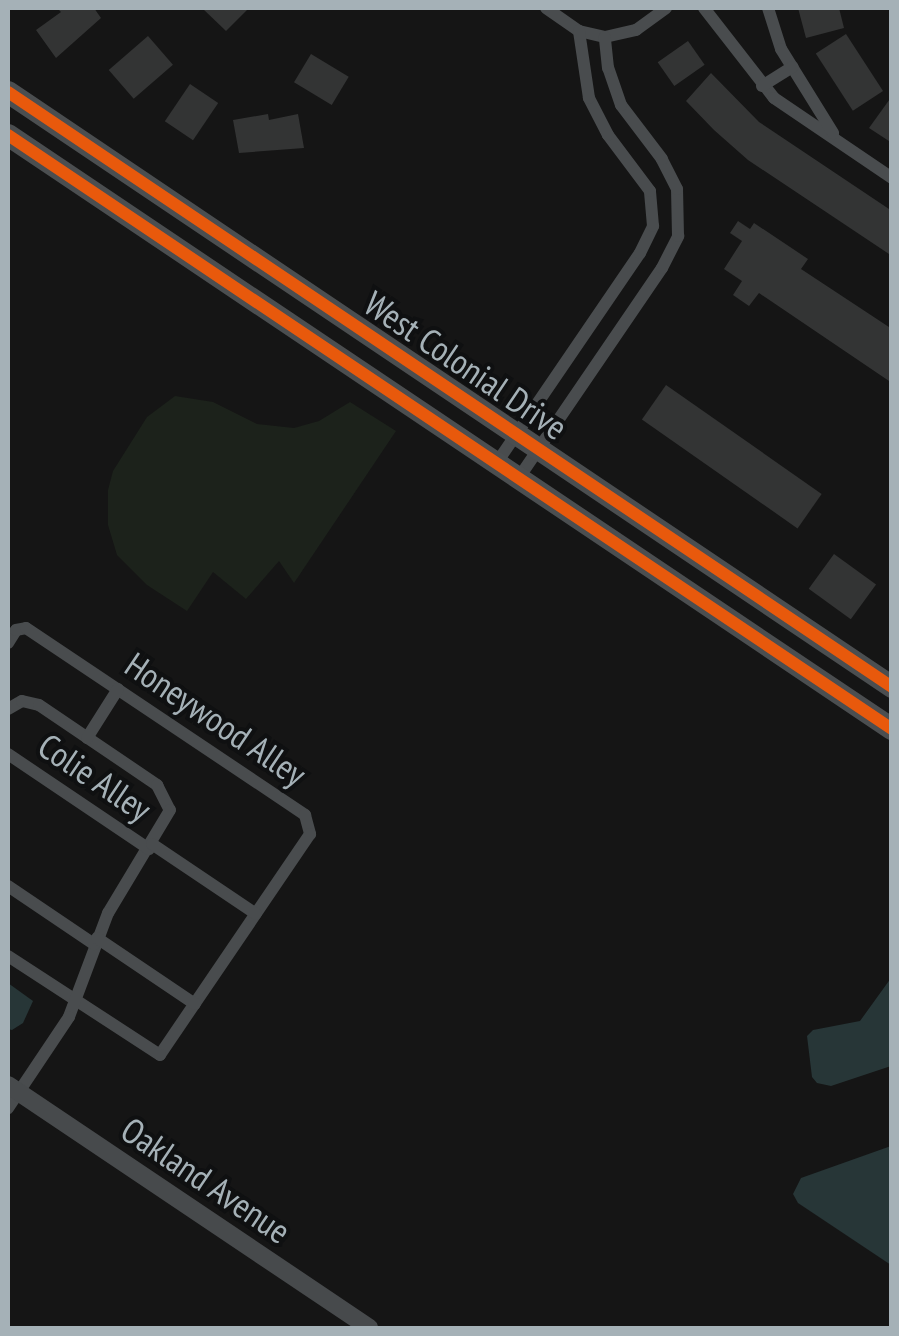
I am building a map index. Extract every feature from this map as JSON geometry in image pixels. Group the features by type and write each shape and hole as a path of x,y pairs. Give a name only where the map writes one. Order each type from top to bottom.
{"highway":[{"name":"West Colonial Drive","path":"8,92 892,687"},
{"name":"West Colonial Drive","path":"8,135 892,729"}],"street":[{"path":"546,8 579,31 605,37 636,30 666,8"},
{"path":"704,8 762,86 892,178"},
{"path":"768,8 772,31 844,146"},
{"path":"496,464 649,239 654,215 644,181 598,118 581,71 579,31"},
{"path":"518,478 672,250 680,206 670,172 621,105 608,68 605,37"},
{"path":"762,86 792,67"},
{"path":"598,118 621,105"},
{"path":"599,310 621,326"},
{"name":"Honeywood Alley","path":"8,642 16,630 26,628 305,815 310,834 160,1055 74,1000"},
{"path":"87,738 118,690"},
{"path":"8,708 22,701 39,706 157,785 170,810 96,941 68,1017 11,1095"},
{"name":"Colie Alley","path":"8,754 256,914"},
{"path":"8,886 195,1004"},
{"path":"8,956 74,1000"},
{"name":"Oakland Avenue","path":"11,1095 369,1328"}],"shaded area":[{"path":"175,396 213,402 257,424 294,428 319,421 350,402 396,431 294,583 279,561 246,599 213,572 187,611 147,585 117,555 108,525 108,490 113,471 147,417"},
{"path":"891,978 891,1066 831,1086 817,1083 812,1077 807,1036 813,1030 860,1021"},
{"path":"8,983 33,1001 23,1023 12,1030 8,1029"},
{"path":"891,1146 891,1265 798,1203 793,1194 801,1178"}],"building":[{"path":"57,8 94,8 101,18 56,58 36,30 61,12"},
{"path":"202,8 249,8 226,31"},
{"path":"798,8 839,8 844,28 806,38"},
{"path":"846,34 883,91 853,111 816,54"},
{"path":"148,36 173,65 134,99 109,70"},
{"path":"688,41 705,65 674,86 658,62"},
{"path":"311,54 349,77 332,105 294,82"},
{"path":"711,73 759,122 892,211 892,256 748,160 714,130 686,101"},
{"path":"190,84 218,103 193,140 165,121"},
{"path":"892,96 892,143 869,128"},
{"path":"268,114 269,120 298,114 304,148 239,153 233,120"},
{"path":"738,221 750,229 754,223 808,259 801,269 892,329 892,383 759,293 749,306 733,295 742,281 724,269 742,241 730,233"},
{"path":"666,385 822,494 798,528 642,419"},
{"path":"834,554 876,585 851,619 809,589"}],"cycle path":[{"path":"8,92 892,687"},
{"path":"8,135 892,729"}]}
